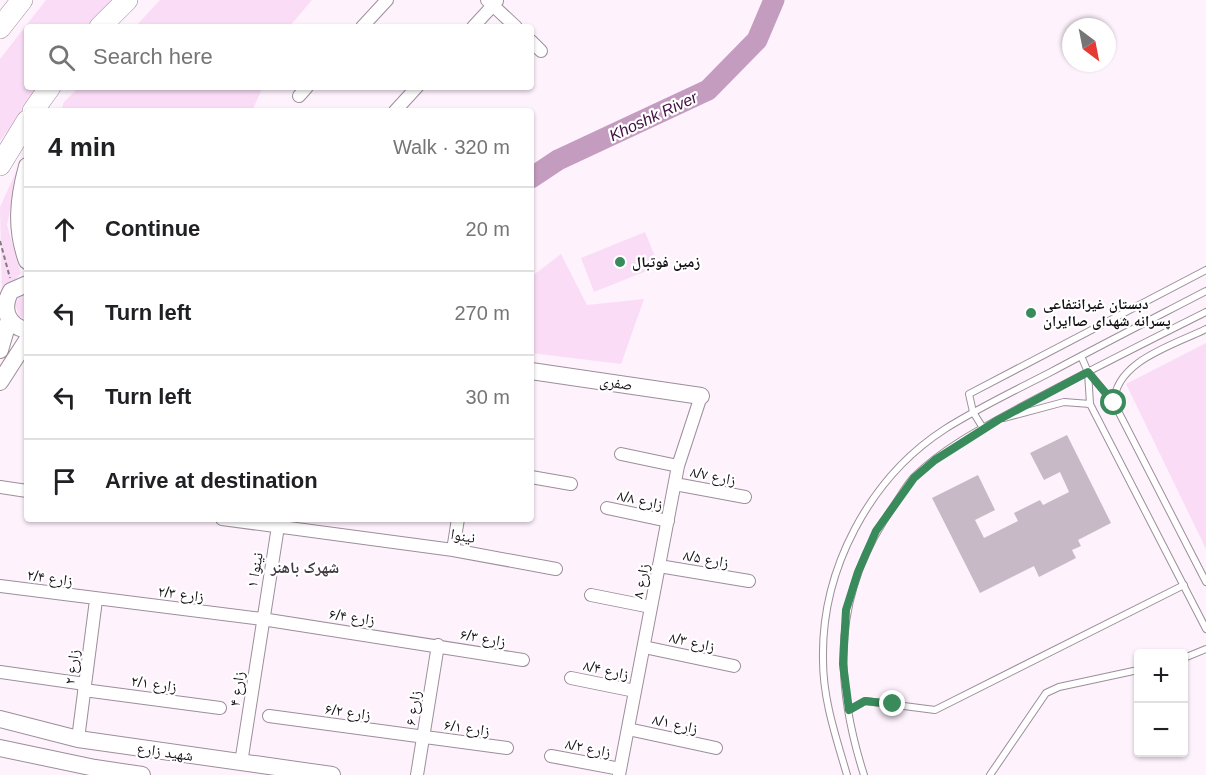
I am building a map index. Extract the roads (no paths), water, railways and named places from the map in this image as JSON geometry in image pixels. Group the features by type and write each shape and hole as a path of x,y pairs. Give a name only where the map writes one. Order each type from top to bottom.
{"highway":[{"path":"0,28 22,0"},
{"path":"103,24 127,0"},
{"path":"35,108 48,90"},
{"path":"0,165 24,126"}],"street":[{"path":"365,24 387,0"},
{"path":"475,24 493,2 513,24"},
{"path":"534,44 541,51"},
{"path":"48,108 56,90"},
{"path":"398,108 414,90"},
{"path":"24,178 18,207 24,250"},
{"path":"0,350 7,298 21,286"},
{"path":"5,312 14,325 24,329"},
{"path":"0,382 24,345"},
{"name":"صفری","path":"534,371 701,396"},
{"name":"۸ زارع","path":"620,772 678,466 701,396"},
{"path":"621,454 678,466"},
{"path":"534,478 571,484"},
{"name":"۸/۷ زارع","path":"675,484 745,497"},
{"path":"0,487 24,491"},
{"name":"۸/۸ زارع","path":"607,508 668,521"},
{"path":"453,550 458,522"},
{"name":"نینوا","path":"278,523 453,550 556,569"},
{"name":"۱ نینوا","path":"262,619 278,523"},
{"name":"۸/۵ زارع","path":"659,566 749,581"},
{"name":"۲/۴ زارع","path":"0,586 96,600"},
{"path":"591,596 651,607"},
{"name":"۲/۳ زارع","path":"96,600 262,619"},
{"name":"۲ زارع","path":"78,739 96,600"},
{"name":"۶/۴ زارع","path":"262,619 438,645"},
{"name":"۴ زارع","path":"241,763 262,619"},
{"name":"۶/۳ زارع","path":"438,645 523,660"},
{"name":"۶ زارع","path":"417,775 438,645"},
{"name":"۸/۳ زارع","path":"644,647 734,666"},
{"name":"۲/۱ زارع","path":"0,672 220,708"},
{"name":"۸/۴ زارع","path":"571,678 635,691"},
{"name":"۶/۲ زارع","path":"269,716 423,737"},
{"name":"شهید زارع","path":"0,719 78,739 332,775"},
{"name":"۸/۱ زارع","path":"628,729 717,748"},
{"name":"۶/۱ زارع","path":"423,737 507,748"},
{"name":"شهید زارع","path":"0,748 95,768 142,775"},
{"name":"۸/۲ زارع","path":"551,756 620,772"}],"lane":[{"path":"983,428 973,412 969,394 1206,270"},
{"path":"847,775 828,711 823,660 827,612 841,555 874,495 908,458 943,430 973,412 1206,291"},
{"path":"864,775 855,746 843,664 846,610 858,572 876,531 914,478 935,460 983,428 1206,312"},
{"path":"1114,403 1114,392 1120,379 1134,367 1206,328"},
{"path":"1081,356 1088,372 1114,403 1206,582"},
{"path":"1088,372 1090,404 1206,629"},
{"path":"998,420 1064,402 1090,404"},
{"path":"849,710 865,701 935,710 1184,585"},
{"path":"1188,656 1206,648"},
{"path":"990,775 1046,693 1059,687 1134,671"}],"waterway":[{"name":"Khoshk River","path":"534,176 558,160 708,90 757,40 774,0"}],"place":[{"name":"زمین فوتبال","path":"620,262"},
{"name":"دبستان غیرانتفاعی پسرانه شهدای صاایران","path":"1031,313"}],"district":[{"name":"شهرک باهنر","path":"305,567"}]}
